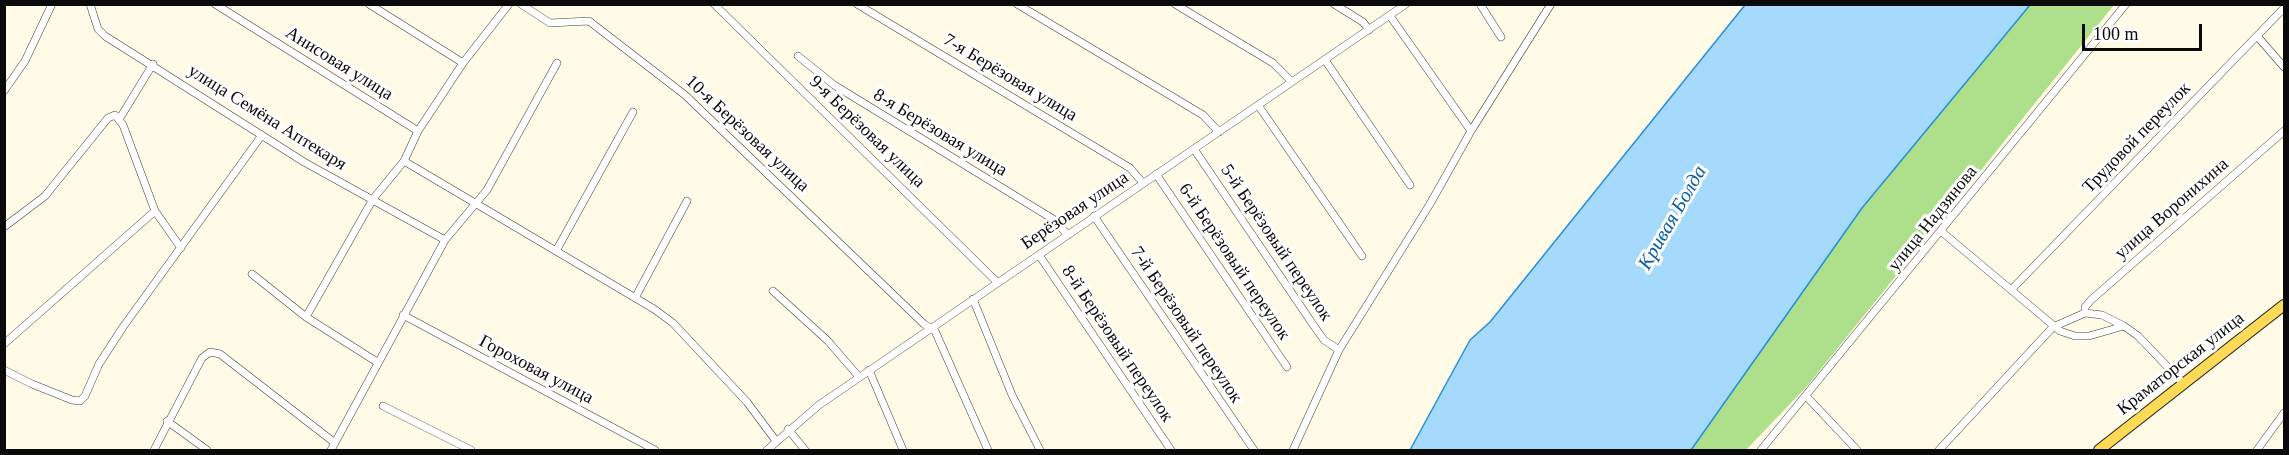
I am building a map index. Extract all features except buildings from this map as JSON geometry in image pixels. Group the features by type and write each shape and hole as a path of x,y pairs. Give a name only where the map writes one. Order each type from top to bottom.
{"main road":[{"name":"Краматорская улица","path":"2099,450 2182,382 2284,305"}],"street":[{"path":"4,91 25,62 52,4"},
{"name":"улица Семёна Аптекаря","path":"90,4 98,29 105,36 153,64 304,162 445,240"},
{"name":"Анисовая улица","path":"215,4 418,131"},
{"path":"369,4 463,63"},
{"path":"306,317 373,199 404,161 418,131 463,63 509,4"},
{"name":"10-я Берёзовая улица","path":"521,4 550,23 589,21 684,95 931,328 940,338 988,450"},
{"name":"9-я Берёзовая улица","path":"714,4 998,283"},
{"name":"7-я Берёзовая улица","path":"857,4 1130,168 1143,183"},
{"path":"1017,4 1203,115 1219,132"},
{"path":"1175,4 1273,63 1292,82"},
{"path":"1334,4 1363,22 1369,30"},
{"name":"Берёзовая улица","path":"767,450 788,429 869,370 1406,4"},
{"path":"1480,4 1501,37"},
{"path":"1293,450 1339,350 1430,204 1470,130 1551,4"},
{"name":"улица Надзянова","path":"1761,450 1807,397 2126,4"},
{"path":"2280,4 2284,8"},
{"name":"Трудовой переулок","path":"2012,289 2284,8"},
{"path":"1390,16 1470,130"},
{"path":"2257,36 2284,67"},
{"name":"8-я Берёзовая улица","path":"798,56 834,86 1053,219 1068,235"},
{"path":"1325,60 1410,185"},
{"path":"331,450 445,240 487,190 557,63"},
{"path":"120,118 153,64"},
{"path":"1258,105 1362,256"},
{"path":"556,250 633,112"},
{"path":"4,227 57,183 108,118 115,115 120,118 155,210 181,248"},
{"name":"улица Воронихина","path":"2085,313 2085,307 2091,300 2284,131"},
{"path":"4,370 32,384 80,401 85,396 99,364 117,337 262,135"},
{"name":"5-й Берёзовый переулок","path":"1194,149 1324,340 1339,350"},
{"path":"404,161 635,297 674,323 747,402 776,441"},
{"name":"6-й Берёзовый переулок","path":"1156,174 1287,367"},
{"path":"635,297 687,201"},
{"path":"4,344 155,210"},
{"name":"7-й Берёзовый переулок","path":"1094,216 1254,450"},
{"path":"1942,232 2012,289 2025,305 2053,327 2075,336 2089,336 2124,326"},
{"name":"8-й Берёзовый переулок","path":"1039,255 1171,450"},
{"path":"252,274 306,317 377,362"},
{"path":"773,291 828,342 859,377"},
{"path":"973,299 1012,395 1040,450"},
{"path":"1939,450 2053,327 2085,313 2103,315 2124,326 2138,336 2182,382"},
{"name":"Гороховая улица","path":"403,315 655,450"},
{"path":"154,450 202,358 215,352 335,443"},
{"path":"869,370 903,450"},
{"path":"1807,397 1857,450"},
{"path":"383,406 471,450"},
{"path":"2258,450 2284,412"},
{"path":"167,422 207,450"},
{"path":"788,429 805,450"}],"green space":[{"path":"2030,5 2114,5 1808,385 1746,450 1691,450 1862,208"}],"water":[{"name":"Кривая Болда","path":"1745,5 2030,5 1862,208 1691,450 1410,450 1470,340 1490,322"}]}
